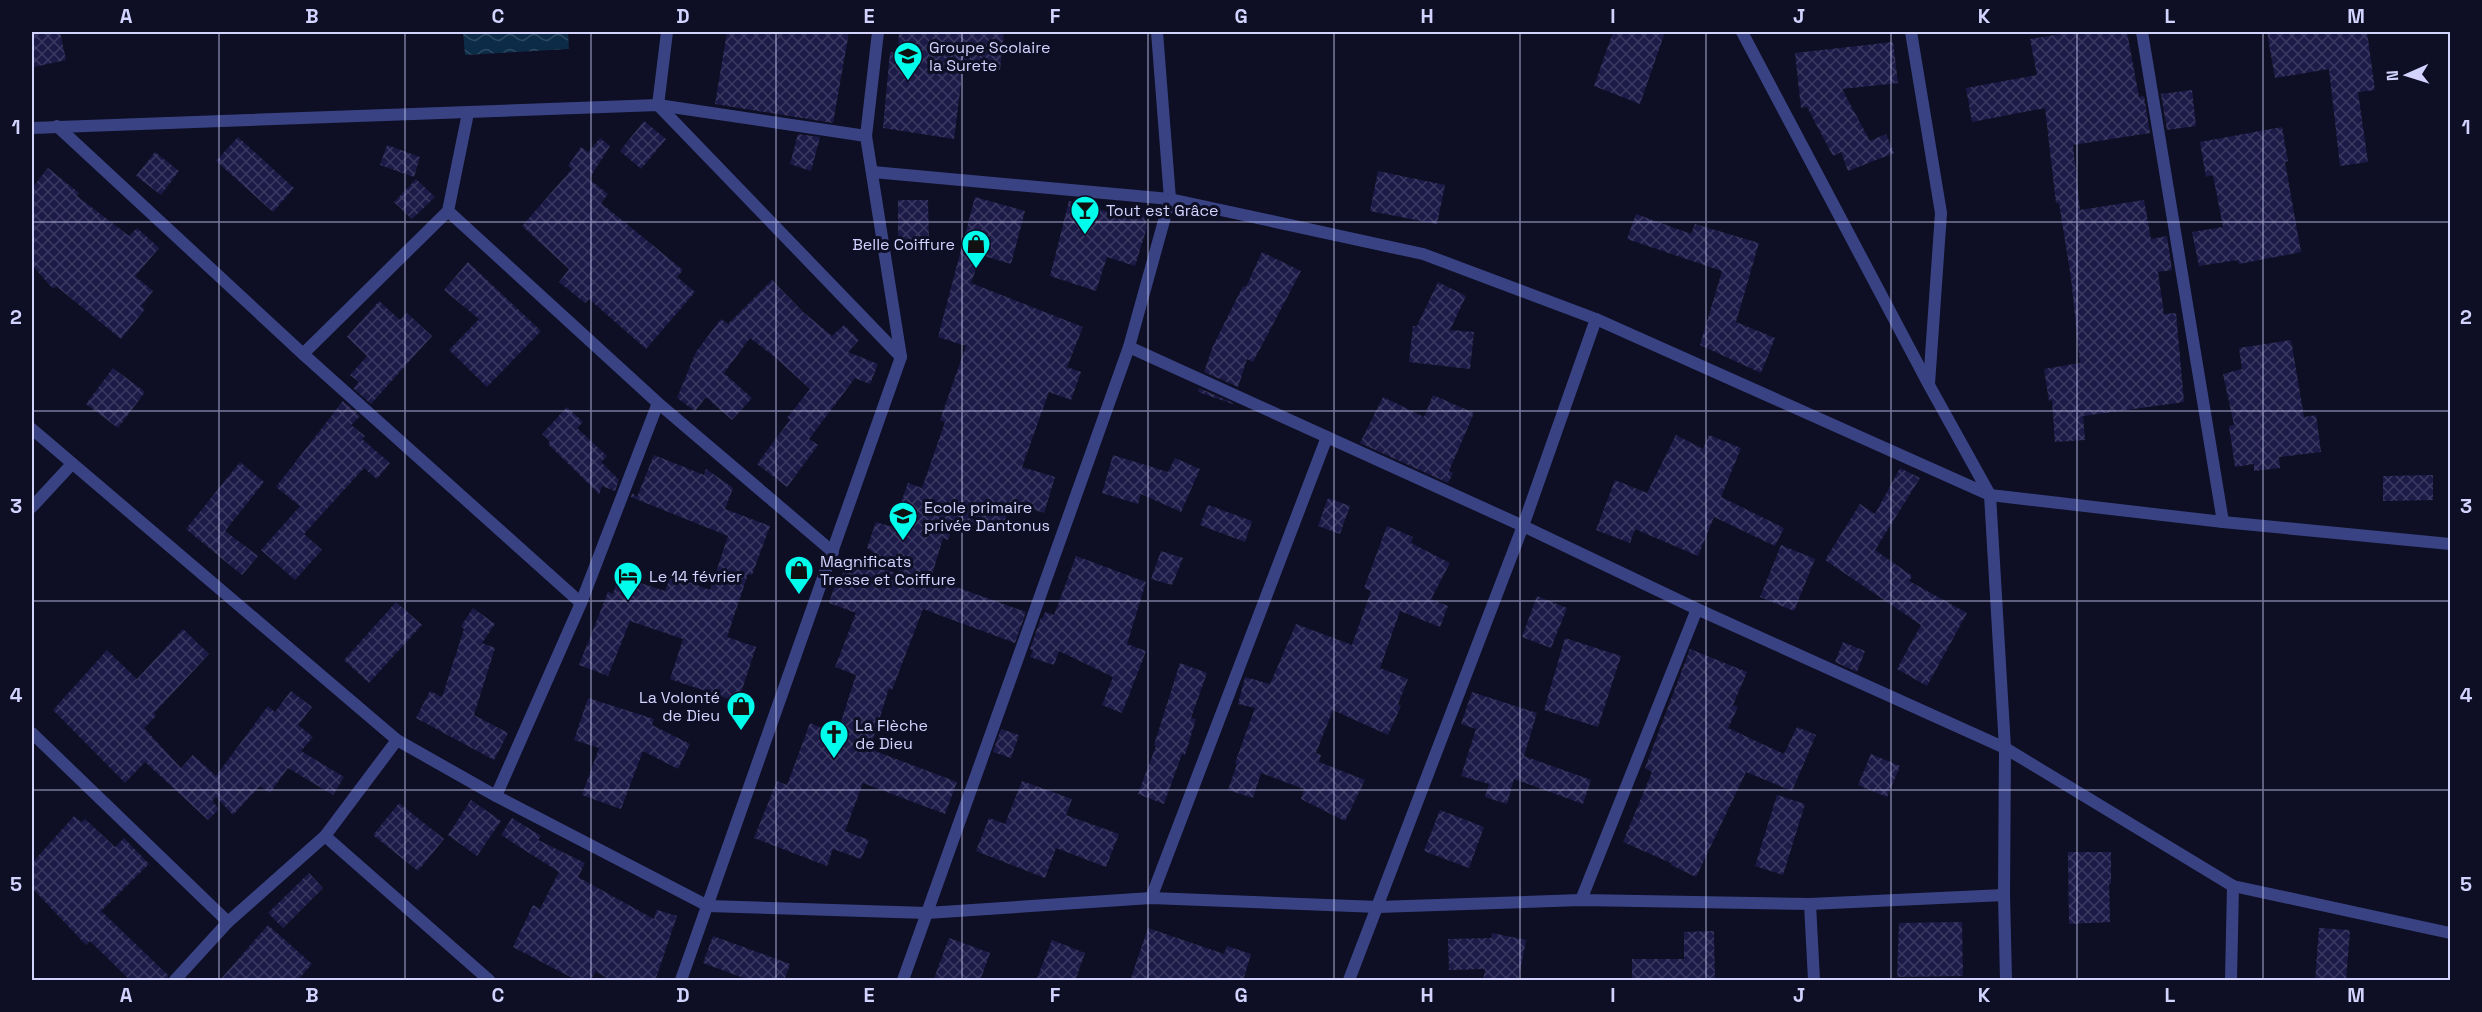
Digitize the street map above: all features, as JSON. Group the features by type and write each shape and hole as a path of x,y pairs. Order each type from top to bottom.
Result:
{"street":[{"path":"658,105 668,32"},
{"path":"681,981 901,357 866,136 878,32"},
{"path":"903,981 1130,347 1170,199 1157,32"},
{"path":"1742,32 1929,386 1990,495 2005,748 2006,981"},
{"path":"1911,32 1941,213 1929,386"},
{"path":"2142,32 2223,522"},
{"path":"658,105 901,357"},
{"path":"32,128 658,105 866,136"},
{"path":"303,354 448,212 468,113"},
{"path":"57,126 303,354 581,603"},
{"path":"873,172 1170,199 1423,254 1596,319 1990,495 2223,522 2451,544"},
{"path":"448,212 657,403 833,552"},
{"path":"1349,981 1523,526 1596,319"},
{"path":"1130,347 1523,526 1697,609 2005,748 2233,886 2451,933"},
{"path":"496,796 581,603 657,403"},
{"path":"32,429 71,465 397,740 496,796 708,906 927,913 1151,898 1378,907 1581,900 1810,904 2004,895"},
{"path":"1151,898 1327,437"},
{"path":"32,507 71,465"},
{"path":"1581,900 1697,609"},
{"path":"32,734 228,922"},
{"path":"175,981 228,922 325,836 397,740"},
{"path":"325,836 489,981"},
{"path":"2232,981 2233,886"},
{"path":"1810,904 1814,981"}],"water":[{"path":"463,32 568,32 569,49 465,55"}],"building":[{"path":"32,32 60,32 66,60 34,67"},
{"path":"727,32 849,32 833,123 715,104"},
{"path":"899,32 1004,32 1000,70 963,67 954,139 883,128 890,52 898,53"},
{"path":"1613,32 1665,32 1640,104 1594,86"},
{"path":"2073,32 2127,32 2139,97 2144,96 2150,133 2073,145 2080,210 2144,200 2151,239 2167,236 2172,270 2158,272 2164,314 2176,313 2184,402 2083,416 2085,440 2055,442 2052,400 2049,401 2044,369 2080,363 2071,278 2059,203 2056,203 2045,108 1972,122 1966,88 2037,75 2030,39"},
{"path":"2267,32 2367,32 2375,90 2358,92 2368,162 2340,166 2329,69 2275,78"},
{"path":"1893,42 1898,83 1842,89 1870,141 1886,134 1894,153 1848,171 1841,152 1833,156 1807,107 1801,108 1795,53"},
{"path":"2192,90 2196,126 2167,130 2161,94"},
{"path":"644,121 666,139 641,169 620,151"},
{"path":"2282,127 2288,161 2285,162 2301,252 2239,264 2238,260 2199,266 2192,232 2223,227 2213,175 2206,177 2200,142"},
{"path":"798,134 820,137 811,171 790,164"},
{"path":"238,137 294,188 273,212 216,161"},
{"path":"600,138 610,146 589,179 608,194 601,203 683,270 677,277 695,292 646,349 589,299 585,303 559,282 569,269 522,226 572,169 568,166 581,147 588,152"},
{"path":"387,145 420,157 414,177 380,165"},
{"path":"155,152 179,171 161,195 136,176"},
{"path":"48,168 79,193 77,196 129,236 137,228 159,248 135,276 153,291 141,306 145,309 121,339 56,286 53,289 32,265 32,188"},
{"path":"1378,171 1445,185 1437,224 1370,211"},
{"path":"416,179 435,197 412,219 394,202"},
{"path":"975,197 1025,211 1011,264 981,255 971,283 1083,327 1067,367 1081,372 1071,400 1049,392 1022,467 1055,477 1044,513 1011,502 1000,534 956,518 948,540 943,538 931,578 1026,612 1015,643 923,609 892,690 889,688 871,746 876,748 875,751 957,782 945,814 863,783 845,831 869,840 861,859 833,849 827,866 754,838 777,781 787,785 810,723 837,734 856,675 835,667 856,613 829,603 838,575 842,576 848,556 907,577 867,548 876,522 892,527 908,483 922,488 945,422 940,420 966,346 938,337"},
{"path":"898,200 928,200 929,242 898,243"},
{"path":"1069,201 1113,213 1114,209 1144,214 1147,227 1135,266 1107,257 1096,291 1050,276"},
{"path":"1636,214 1691,234 1695,224 1759,243 1736,322 1775,338 1761,373 1700,345 1722,271 1627,239"},
{"path":"1262,252 1301,271 1253,362 1247,359 1238,387 1204,372 1213,346 1243,286 1246,287"},
{"path":"468,262 541,331 487,387 449,350 479,319 444,290"},
{"path":"772,280 803,312 832,336 844,325 859,340 848,352 878,364 870,384 855,378 809,439 818,445 787,487 757,464 790,420 787,418 810,389 776,358 750,338 724,373 752,398 732,420 706,397 695,411 677,398 696,352 721,319 728,324"},
{"path":"1438,282 1466,296 1450,330 1474,332 1470,369 1409,362 1413,326 1417,326"},
{"path":"379,301 400,320 407,313 432,336 371,404 353,388 359,382 350,375 367,356 347,337"},
{"path":"2291,340 2304,417 2316,415 2321,452 2279,457 2280,468 2254,471 2254,464 2235,467 2229,426 2234,425 2223,374 2242,369 2239,348"},
{"path":"113,368 145,392 118,428 86,404"},
{"path":"1199,388 1233,403 1233,404 1198,392"},
{"path":"1433,395 1474,413 1449,471 1453,473 1448,483 1360,443 1383,397 1424,417"},
{"path":"343,401 360,416 351,425 365,436 362,439 390,463 377,479 364,468 304,534 322,550 295,580 261,550 300,506 276,487"},
{"path":"567,407 583,422 577,428 607,456 601,462 619,480 615,491 602,486 599,494 548,444 550,441 542,434"},
{"path":"1676,435 1703,449 1709,435 1741,448 1721,497 1784,528 1775,546 1714,517 1698,556 1635,529 1630,543 1596,530 1615,480 1647,493"},
{"path":"654,455 704,475 706,469 733,488 725,509 770,526 752,575 748,574 727,637 756,647 738,702 670,679 683,639 630,621 608,676 579,665 608,592 613,594 619,576 665,591 671,575 710,590 728,536 631,497 632,493 637,497"},
{"path":"1113,455 1168,472 1175,458 1200,469 1181,512 1141,494 1138,504 1102,493"},
{"path":"240,462 264,482 225,531 258,556 242,575 186,529"},
{"path":"1900,468 1920,478 1875,550 1912,576 1909,581 1967,613 1927,686 1897,669 1921,625 1825,560 1860,504 1875,514"},
{"path":"2433,475 2433,500 2383,501 2383,476"},
{"path":"1328,498 1350,506 1340,534 1318,526"},
{"path":"1208,505 1252,521 1245,542 1200,525"},
{"path":"1387,526 1413,537 1411,543 1450,563 1431,599 1448,606 1440,627 1400,611 1380,668 1408,679 1398,704 1401,706 1388,735 1333,710 1316,753 1321,755 1319,762 1365,780 1345,821 1301,799 1304,789 1261,773 1253,798 1228,790 1255,708 1238,704 1245,677 1270,684 1296,624 1352,645 1371,591 1364,588"},
{"path":"1781,545 1815,559 1794,611 1760,597"},
{"path":"1161,551 1183,558 1172,585 1151,579"},
{"path":"1076,556 1146,582 1127,644 1146,651 1122,713 1102,705 1113,677 1059,651 1054,665 1030,657 1033,650 1030,649 1041,618 1045,612 1054,615"},
{"path":"1537,596 1567,608 1551,648 1522,637"},
{"path":"396,602 422,625 369,683 344,660"},
{"path":"473,608 495,624 482,643 495,648 474,715 508,733 494,760 416,718 430,691 442,697 464,629 461,626"},
{"path":"183,629 209,654 154,713 156,716 144,728 181,768 193,755 216,776 268,706 275,712 291,691 312,707 298,725 313,737 301,751 344,777 333,795 288,768 270,793 260,786 233,815 216,797 212,801 219,809 208,820 145,762 125,783 53,710 107,650 137,679"},
{"path":"1565,638 1621,656 1598,727 1544,710"},
{"path":"1843,642 1865,651 1857,672 1835,662"},
{"path":"1690,649 1747,672 1733,705 1738,707 1728,728 1784,754 1797,727 1816,735 1792,791 1746,772 1696,877 1671,863 1623,842 1652,772 1645,768"},
{"path":"1180,663 1207,673 1191,718 1196,719 1185,755 1182,754 1164,804 1138,794 1156,746 1154,745"},
{"path":"1472,692 1537,713 1524,756 1591,780 1583,804 1514,779 1507,804 1485,797 1489,784 1461,776 1476,729 1461,724"},
{"path":"588,698 654,719 652,725 690,744 678,769 643,751 621,809 582,795 599,748 574,740"},
{"path":"1001,729 1019,735 1011,758 993,752"},
{"path":"1871,754 1900,766 1887,797 1858,785"},
{"path":"1022,781 1072,799 1066,815 1119,834 1106,867 1056,848 1045,878 976,851 989,818 1005,824"},
{"path":"1777,795 1805,804 1783,875 1755,866"},
{"path":"471,800 501,821 477,856 448,835"},
{"path":"399,803 444,839 418,871 373,835"},
{"path":"1440,810 1484,827 1469,868 1424,851"},
{"path":"74,816 81,822 85,819 115,847 124,838 149,864 101,911 168,975 167,981 131,981 90,941 86,945 32,888 32,863"},
{"path":"512,818 541,836 538,840 585,863 578,877 654,919 657,910 677,916 655,981 611,981 596,971 590,981 578,981 513,947 533,905 540,909 559,872 501,835"},
{"path":"2068,852 2111,852 2110,922 2069,924"},
{"path":"309,873 323,888 283,928 268,913"},
{"path":"1962,922 1963,976 1897,977 1899,923"},
{"path":"268,925 312,964 297,981 219,981"},
{"path":"1148,928 1224,954 1227,946 1251,954 1243,981 1130,981"},
{"path":"2319,928 2350,930 2346,981 2315,981"},
{"path":"1714,931 1715,981 1632,981 1632,959 1684,959 1684,932"},
{"path":"1492,933 1526,940 1518,981 1483,981 1485,969 1449,970 1448,939 1491,938"},
{"path":"713,936 790,964 784,981 752,981 703,963"},
{"path":"949,938 990,953 980,981 933,981"},
{"path":"1052,940 1085,953 1075,981 1036,981"}],"place":[{"name":"Groupe Scolaire la Surete","path":"908,82"},
{"name":"Tout est Grâce","path":"1085,236"},
{"name":"Belle Coiffure","path":"976,270"},
{"name":"Ecole primaire privée Dantonus","path":"903,542"},
{"name":"Magnificats Tresse et Coiffure","path":"799,596"},
{"name":"Le 14 février","path":"628,602"},
{"name":"La Volonté de Dieu","path":"741,732"},
{"name":"La Flèche de Dieu","path":"834,760"}]}
